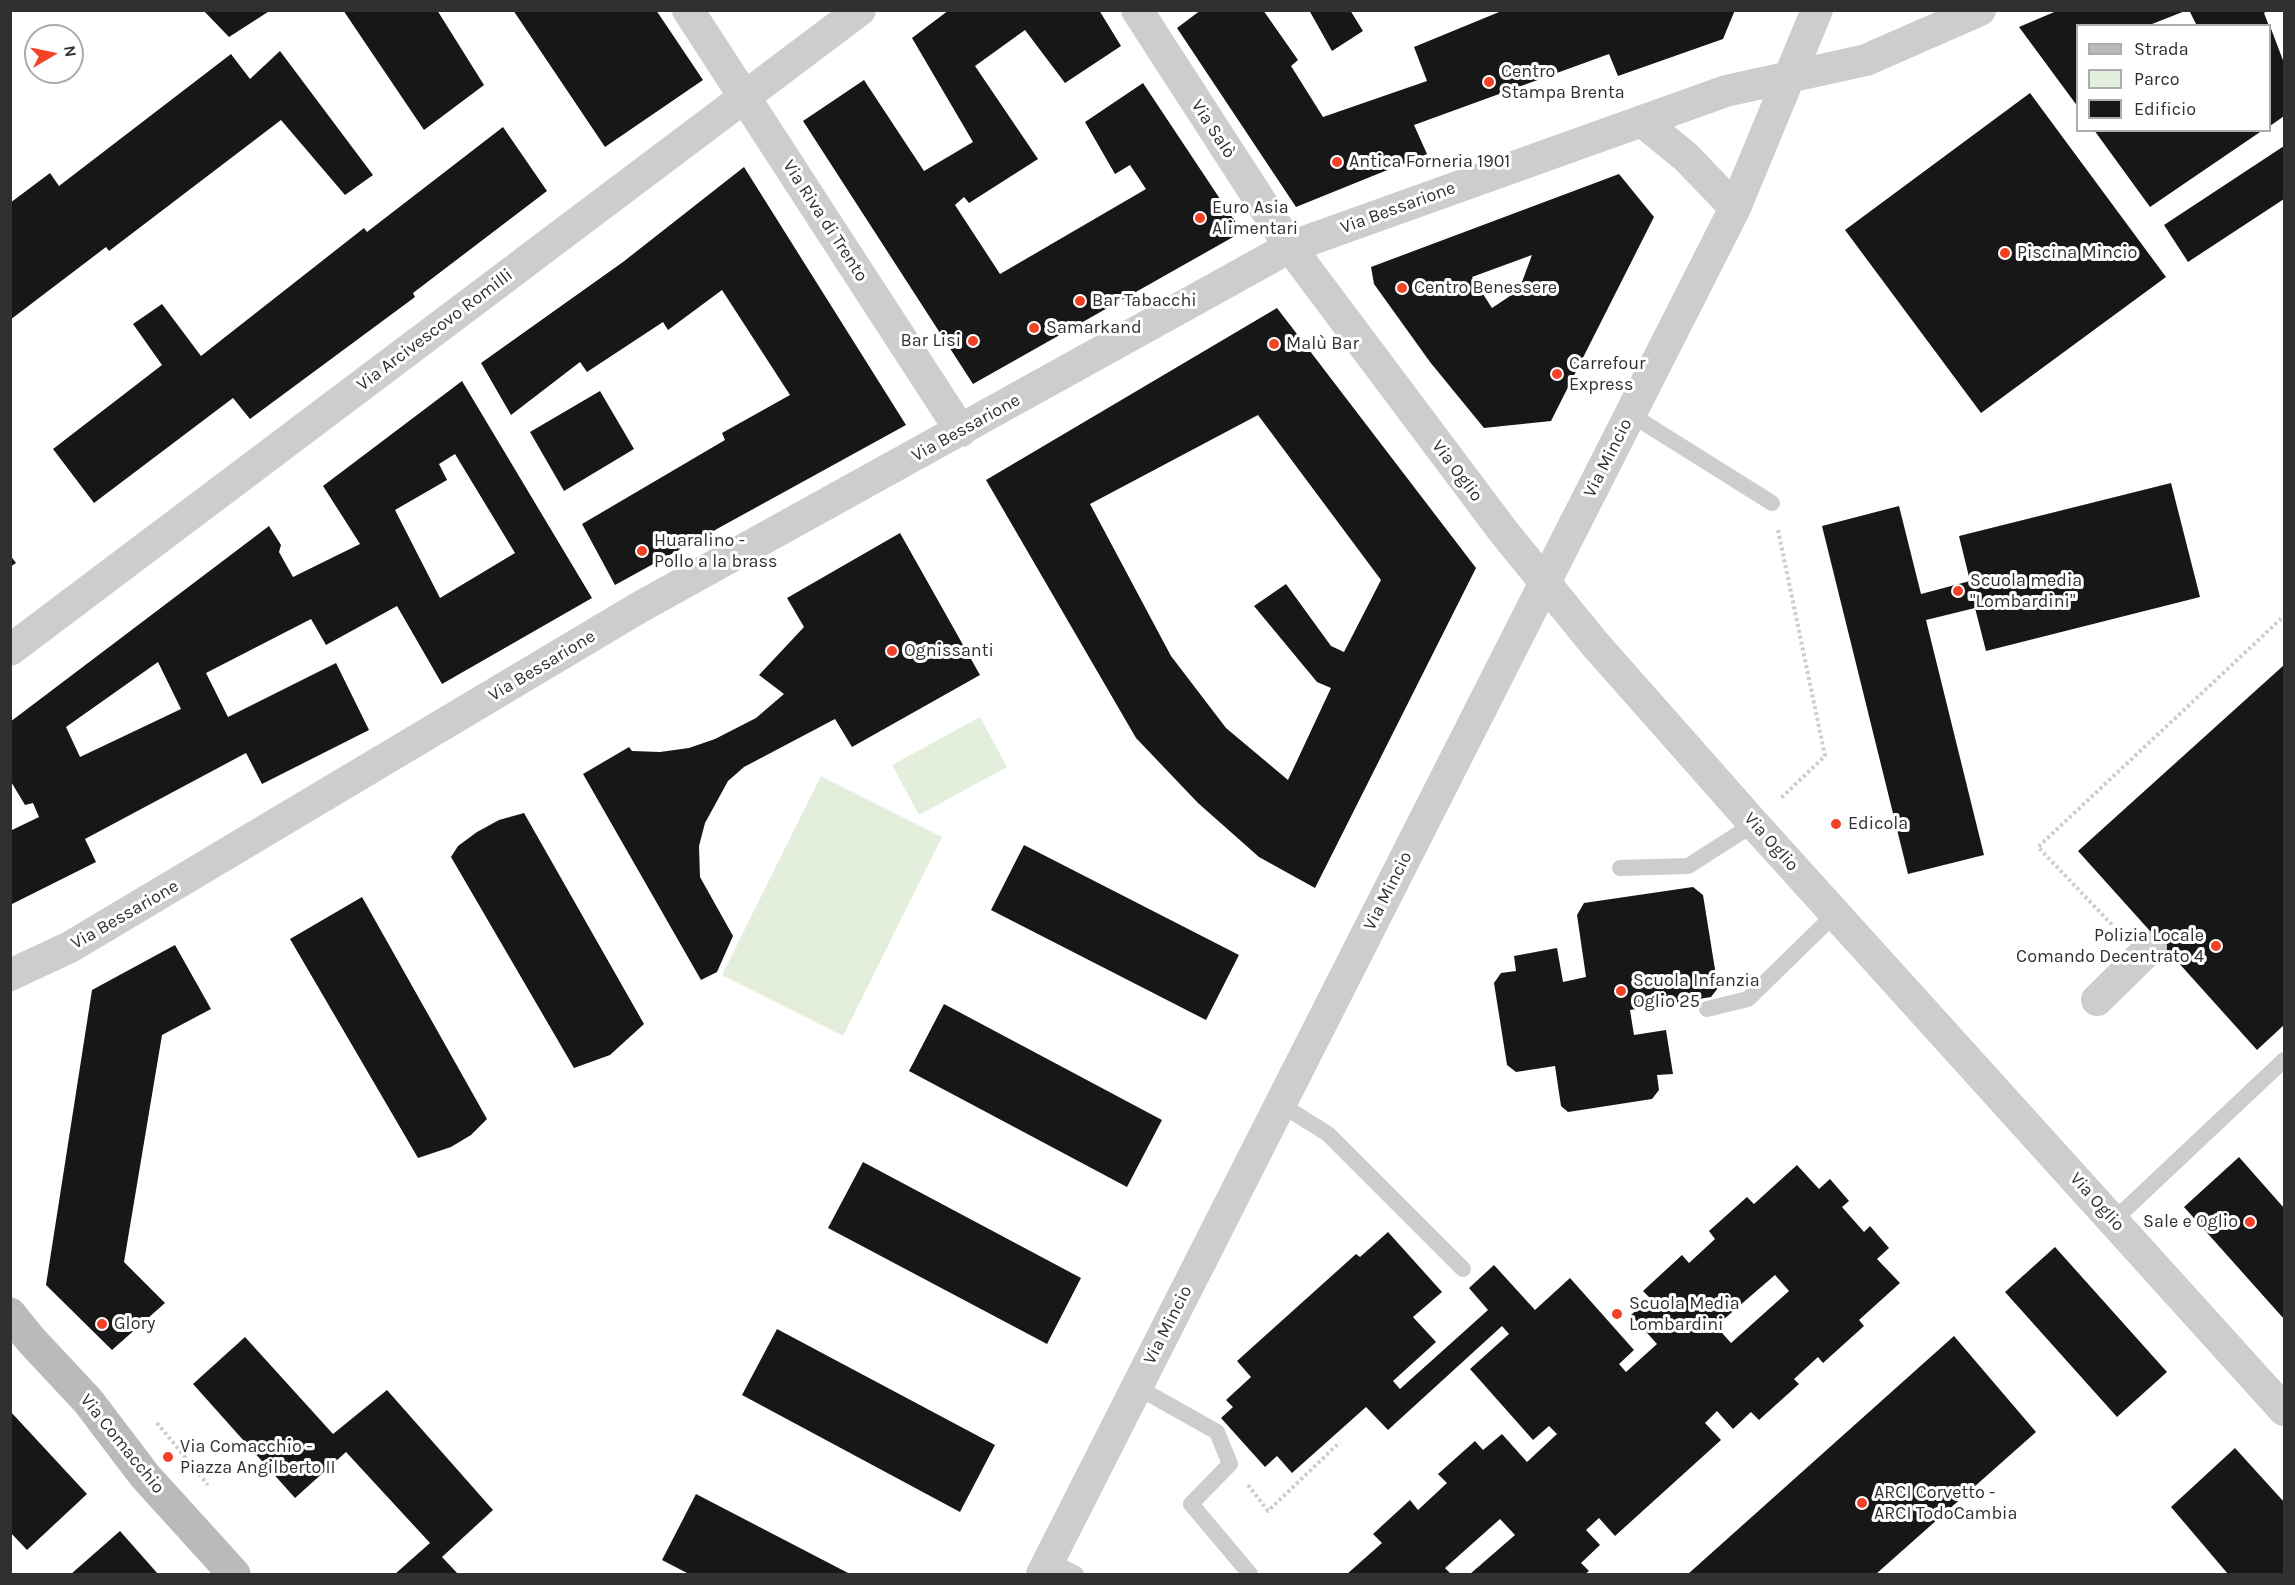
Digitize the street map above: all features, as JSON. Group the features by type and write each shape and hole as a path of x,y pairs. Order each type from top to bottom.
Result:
{"main road":[{"name":"Via Comacchio","path":"10,1314 88,1401 145,1476 234,1575"}],"street":[{"name":"Via Riva di Trento","path":"688,10 961,431"},
{"name":"Via Arcivescovo Romilli","path":"10,650 860,10"},
{"name":"Via Salò","path":"1137,10 1290,247"},
{"name":"Via Mincio","path":"1056,1570 1137,1387 1735,208 1817,10"},
{"name":"Via Bessarione","path":"10,975 70,947 120,918 640,607 1290,247 1726,91 1866,60 1980,10"},
{"path":"1642,121 1686,157 1735,208"},
{"name":"Via Oglio","path":"1290,247 1503,531 1594,643 1754,824 2284,1410"},
{"path":"2097,999 2146,951"}],"lane":[{"path":"1630,414 1772,503"},
{"path":"1620,868 1688,866 1754,824"},
{"path":"1707,1009 1748,999 1835,914"},
{"path":"2113,1221 2284,1060"},
{"path":"1280,1104 1328,1134 1463,1269"},
{"path":"1137,1387 1217,1432 1230,1464 1191,1504 1250,1575"}],"path":[{"path":"1754,824 1825,756 1772,503"},
{"path":"2146,951 2038,847 2284,616"},
{"path":"157,1423 211,1488"},
{"path":"1230,1464 1268,1511 1340,1442"}],"green space":[{"path":"980,717 1007,767 919,815 892,765"},
{"path":"821,776 942,837 843,1036 722,975"}],"building":[{"path":"203,10 271,10 229,37"},
{"path":"343,10 437,10 484,85 424,130"},
{"path":"513,10 656,10 703,80 605,147"},
{"path":"949,10 1099,10 1121,46 1065,83 1025,30 975,66 1038,159 969,203 964,197 955,205 1000,274 1146,189 1130,165 1115,174 1085,122 1143,83 1242,232 973,384 803,121 864,80 924,171 973,142 912,38"},
{"path":"1201,10 1263,10 1298,60 1291,66 1323,117 1427,81 1414,47 1504,10 1735,10 1723,39 1618,76 1609,54 1414,125 1427,154 1296,207 1177,28"},
{"path":"1309,10 1350,10 1363,31 1332,51"},
{"path":"2059,10 2185,10 2152,24 2076,24 2076,104 2019,27"},
{"path":"2189,10 2269,10 2264,13 2268,24 2196,24"},
{"path":"2271,29 2284,63 2284,116 2271,125"},
{"path":"280,51 373,175 345,195 281,120 109,251 106,247 10,320 10,203 50,173 59,186 231,54 250,79"},
{"name":"Piscina Mincio","path":"2030,93 2166,277 1981,413 1845,230"},
{"path":"503,127 547,191 413,293 415,297 250,419 233,398 94,503 53,449 162,365 133,324 162,304 201,356 364,228 367,232"},
{"path":"2095,132 2260,132 2150,207"},
{"path":"2284,146 2284,199 2188,262 2164,225"},
{"path":"744,167 906,425 615,585 582,524 725,440 722,433 790,395 722,290 668,330 663,322 587,372 580,362 511,415 481,363 623,262"},
{"path":"1619,174 1654,217 1551,421 1484,428 1430,362 1374,284 1371,267","holes":["1532,255 1519,290 1492,308 1472,277"]},
{"path":"1277,308 1476,568 1315,888 1259,857 1198,803 1136,738 986,480","holes":["1258,415 1381,580 1344,652 1331,646 1286,584 1254,606 1317,682 1331,688 1288,780 1226,728 1171,656 1090,504"]},
{"path":"462,381 592,598 442,684 397,606 326,645 311,619 206,673 228,717 336,663 369,730 262,784 246,753 85,839 96,862 10,905 10,831 39,817 33,803 25,805 10,780 10,722 269,526 281,545 279,552 293,577 360,544 323,486","holes":["455,454 515,553 440,598 395,510 447,480 439,464","158,662 181,709 80,757 66,727"]},
{"path":"600,391 634,449 564,491 530,432"},
{"path":"2171,483 2200,597 1986,651 1975,608 1926,620 1984,855 1908,874 1822,526 1899,506 1921,594 1970,581 1959,536"},
{"path":"900,533 980,675 852,747 835,719 744,767 728,781 705,823 699,846 700,877 733,936 717,972 701,980 583,774 629,747 632,751 660,752 689,748 715,739 756,718 784,694 759,675 804,627 787,598"},
{"path":"10,555 16,563 10,567"},
{"path":"2284,665 2284,1025 2257,1050 2078,851"},
{"path":"524,813 644,1024 610,1055 574,1068 451,857 458,846 477,832 499,820"},
{"path":"1024,845 1239,955 1206,1020 991,910"},
{"path":"1693,887 1703,895 1718,988 1711,997 1630,1010 1634,1035 1666,1030 1673,1074 1657,1075 1659,1090 1652,1099 1568,1112 1561,1106 1555,1066 1516,1072 1507,1065 1494,983 1501,973 1516,971 1514,956 1557,948 1563,982 1586,977 1577,915 1584,903"},
{"path":"362,897 487,1119 471,1135 451,1147 418,1158 290,939"},
{"path":"175,945 211,1009 162,1035 124,1262 165,1303 112,1350 46,1285 92,990"},
{"path":"944,1004 1162,1120 1127,1187 909,1071"},
{"path":"2239,1157 2284,1208 2284,1319 2184,1207"},
{"path":"863,1162 1081,1278 1047,1344 828,1228"},
{"path":"1797,1165 1819,1189 1830,1179 1849,1201 1842,1207 1864,1232 1870,1226 1889,1248 1877,1259 1900,1283 1859,1320 1864,1326 1823,1363 1818,1357 1794,1379 1799,1384 1759,1420 1751,1412 1733,1429 1717,1411 1705,1423 1721,1440 1615,1536 1599,1518 1586,1530 1600,1545 1581,1563 1589,1571 1585,1574 1470,1574 1515,1535 1500,1519 1445,1568 1451,1574 1347,1574 1382,1543 1373,1534 1410,1500 1418,1510 1447,1483 1438,1474 1475,1441 1483,1450 1502,1434 1527,1462 1557,1434 1549,1426 1533,1440 1470,1369 1509,1334 1502,1326 1388,1430 1366,1407 1292,1473 1277,1456 1265,1467 1221,1418 1233,1407 1226,1400 1251,1377 1237,1361 1356,1254 1360,1257 1388,1232 1442,1292 1413,1317 1436,1342 1393,1381 1400,1389 1488,1310 1469,1288 1494,1265 1535,1310 1570,1278 1634,1350 1619,1364 1626,1372 1657,1344 1631,1315 1650,1298 1643,1291 1682,1255 1689,1263 1715,1239 1709,1231 1747,1197 1754,1204","holes":["1775,1275 1789,1291 1731,1343 1716,1326"]},
{"path":"2055,1247 2167,1372 2117,1417 2005,1292"},
{"path":"777,1329 995,1445 960,1512 742,1395"},
{"name":"ARCI Corvetto - ARCI TodoCambia","path":"1954,1336 2036,1432 1876,1574 1688,1574"},
{"path":"245,1337 333,1434 387,1390 493,1510 442,1557 458,1574 395,1574 430,1543 346,1452 295,1498 193,1384"},
{"path":"10,1411 87,1494 27,1550 10,1532"},
{"path":"2235,1448 2284,1502 2284,1574 2228,1574 2171,1507"},
{"path":"696,1494 850,1574 689,1574 662,1560"},
{"path":"120,1531 158,1574 71,1574"}],"place":[{"name":"Centro Stampa Brenta","path":"1489,82"},
{"name":"Antica Forneria 1901","path":"1337,162"},
{"name":"Euro Asia Alimentari","path":"1200,218"},
{"name":"Piscina Mincio","path":"2005,253"},
{"name":"Centro Benessere","path":"1402,288"},
{"name":"Bar Tabacchi","path":"1080,301"},
{"name":"Samarkand","path":"1034,328"},
{"name":"Bar Lisi","path":"973,341"},
{"name":"Malù Bar","path":"1274,344"},
{"name":"Carrefour Express","path":"1557,374"},
{"name":"Huaralino - Pollo a la brass","path":"642,551"},
{"name":"Scuola media \"Lombardini\"","path":"1958,591"},
{"name":"Ognissanti","path":"892,651"},
{"name":"Edicola","path":"1836,824"},
{"name":"Polizia Locale Comando Decentrato 4","path":"2216,946"},
{"name":"Scuola Infanzia Oglio 25","path":"1621,991"},
{"name":"Sale e Oglio","path":"2250,1222"},
{"name":"Scuola Media Lombardini","path":"1617,1314"},
{"name":"Glory","path":"102,1324"},
{"name":"Via Comacchio - Piazza Angilberto II","path":"168,1457"},
{"name":"ARCI Corvetto - ARCI TodoCambia","path":"1862,1503"}]}
